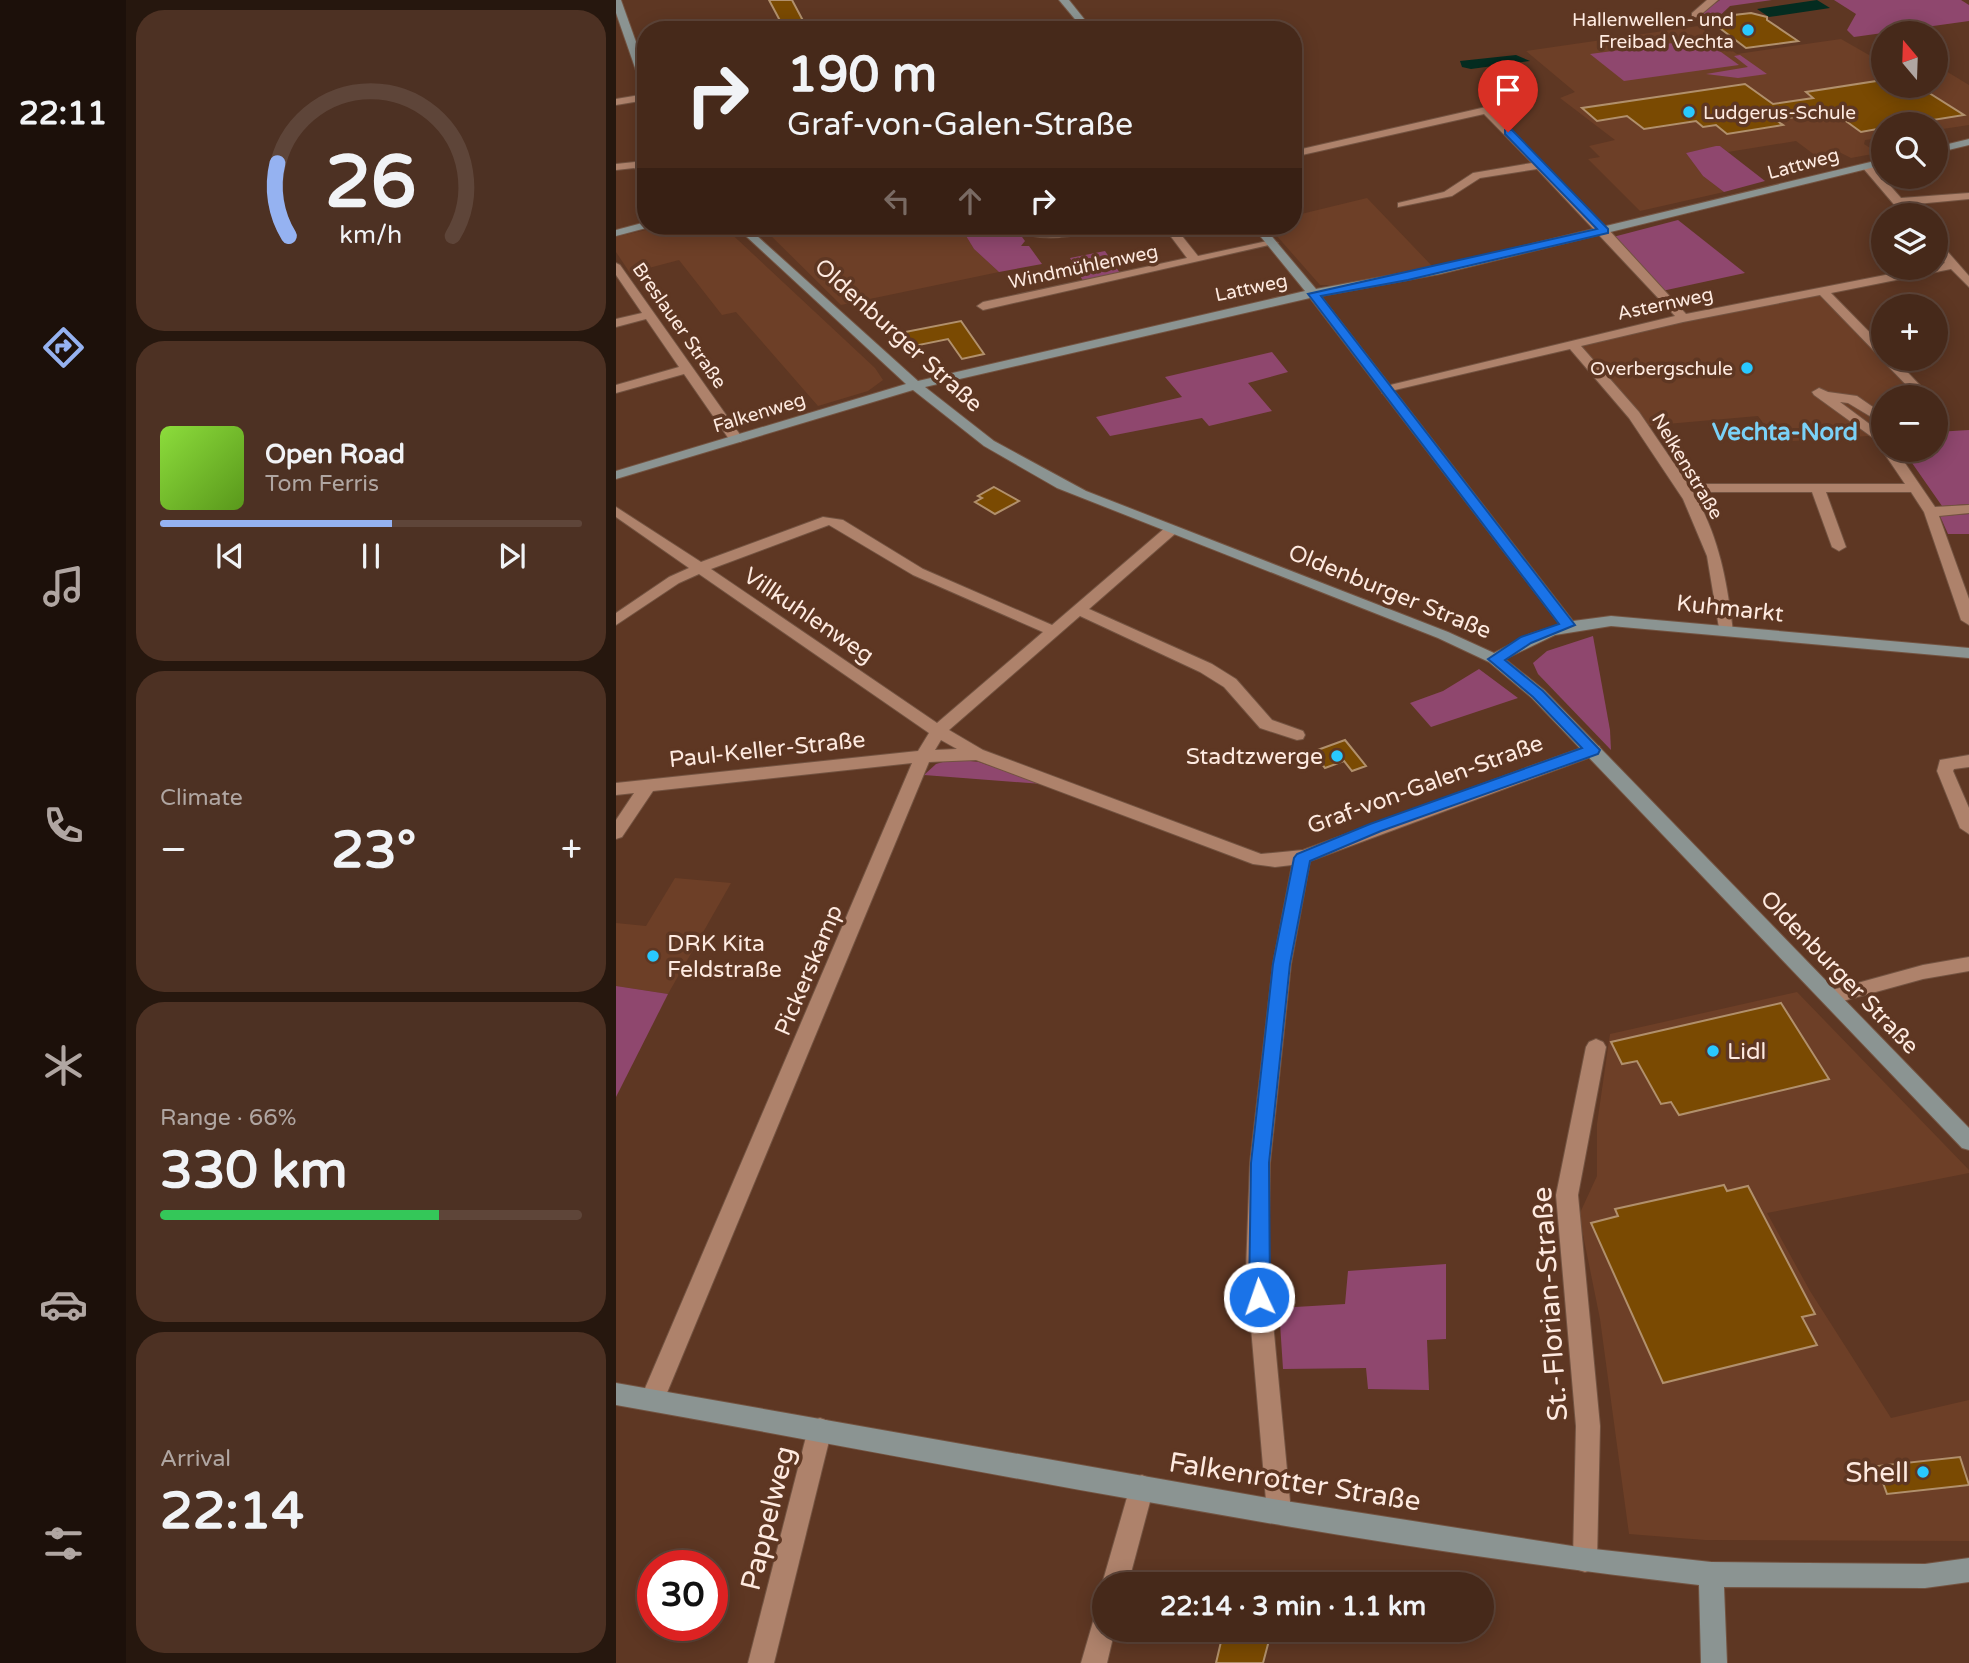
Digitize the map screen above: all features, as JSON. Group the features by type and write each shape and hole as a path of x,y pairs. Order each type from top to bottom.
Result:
{"street":[{"path":"616,0 637,60"},
{"path":"1063,0 1081,21"},
{"path":"1695,15 1713,0"},
{"path":"616,102 637,98"},
{"path":"1302,152 1486,110 1604,231 1683,318"},
{"path":"1948,147 1969,142"},
{"path":"1402,205 1448,194 1477,174 1540,165"},
{"name":"Lattweg","path":"913,385 1313,294 1408,277 1871,165"},
{"path":"616,167 637,166"},
{"path":"1867,166 1898,202 1969,196"},
{"path":"616,233 637,227"},
{"name":"Oldenburger Straße","path":"750,235 913,385 965,428 1026,467 1081,494 1443,635 1495,659 1538,694 1969,1142"},
{"path":"1175,235 1195,260"},
{"path":"1265,235 1568,625"},
{"name":"Windmühlenweg","path":"983,306 1272,243"},
{"path":"1948,259 1969,282"},
{"name":"Asternweg","path":"1387,390 1571,343 1683,318 1953,265"},
{"name":"Breslauer Straße","path":"616,267 736,439"},
{"path":"1821,289 1871,341"},
{"path":"616,323 648,315"},
{"name":"Nelkenstraße","path":"1571,343 1626,401 1706,532 1714,556 1725,631"},
{"path":"616,389 687,369"},
{"path":"1900,371 1913,385"},
{"name":"Falkenweg","path":"616,475 913,385"},
{"path":"1823,394 1871,423"},
{"path":"1897,462 1931,512 1969,620"},
{"path":"1681,488 1915,488"},
{"path":"1818,489 1839,547"},
{"path":"1931,512 1969,509"},
{"name":"Villkuhlenweg","path":"616,511 938,731 977,754 1259,860 1279,863 1302,858"},
{"path":"616,620 651,594 699,568 828,520 838,523 919,572 1053,631"},
{"name":"Pickerskamp","path":"652,1400 923,757 938,731 1171,530"},
{"path":"1079,610 1206,668 1230,683 1266,724 1297,735"},
{"name":"Kuhmarkt","path":"1495,659 1526,640 1568,625 1633,621 1969,653"},
{"name":"Graf-von-Galen-Straße","path":"1279,1512 1257,1270 1260,1163 1282,964 1302,858 1375,827 1592,750"},
{"name":"Villkuhlenweg","path":"923,757 977,754"},
{"name":"Paul-Keller-Straße","path":"616,789 923,757"},
{"path":"1969,761 1946,764 1945,771 1969,828"},
{"path":"616,833 648,785"},
{"path":"1832,997 1923,972 1969,964"},
{"name":"St.-Florian-Straße","path":"1586,1560 1588,1426 1567,1195 1596,1047"},
{"name":"Falkenrotter Straße","path":"616,1394 1279,1512 1586,1560 1711,1574 1925,1576 1969,1570"},
{"name":"Pappelweg","path":"761,1663 820,1429"},
{"path":"1118,1572 1142,1487"},
{"path":"1711,1574 1714,1663"},
{"path":"1094,1663 1099,1642"}],"shaded area":[{"path":"1720,0 1772,0 1730,6 1710,25 1697,16"},
{"path":"1817,0 1830,8 1769,17 1757,9"},
{"path":"1834,0 1961,0 1969,5 1969,21 1948,24 1948,21 1871,21 1871,35 1854,37 1847,30 1856,14"},
{"path":"1698,26 1737,54 1841,39 1871,56 1871,98 1948,98 1948,72 1969,85 1969,125 1948,128 1948,112 1871,112 1871,139 1865,140 1864,144 1871,148 1871,154 1851,158 1839,152 1816,156 1796,141 1728,152 1720,146 1686,153 1703,176 1724,192 1640,211 1588,159 1600,157 1589,146 1615,140 1560,98 1575,92 1526,51"},
{"path":"1703,39 1739,65 1624,81 1590,54"},
{"path":"1516,55 1530,61 1471,69 1462,67 1460,61"},
{"path":"1740,55 1767,74 1738,78 1706,74 1748,67 1734,56"},
{"path":"1720,146 1765,181 1724,192 1703,176 1686,153"},
{"path":"1367,198 1432,266 1337,285 1320,285 1276,235 1302,235 1302,214"},
{"path":"1678,220 1745,273 1662,291 1613,237"},
{"path":"637,232 637,235 733,235 875,368 883,380 868,391 818,406 736,312 722,315 679,260 630,273 616,252 616,237"},
{"path":"770,235 965,235 974,249 999,272 841,305"},
{"path":"965,235 1021,235 1025,241 1021,246 1029,246 1042,264 999,272 974,249"},
{"path":"1105,251 1120,273 1083,281 1070,258"},
{"name":"Overbergschule","path":"1821,289 1871,341 1871,371 1900,371 1913,385 1871,385 1871,436 1777,442 1758,416 1644,426 1571,343"},
{"path":"1272,352 1288,372 1248,383 1272,411 1209,426 1202,418 1110,436 1096,417 1182,397 1165,377"},
{"path":"1969,430 1969,504 1942,506 1911,462 1948,462 1948,431"},
{"path":"1969,514 1969,534 1948,534 1940,516"},
{"path":"1593,636 1610,730 1611,750 1538,674 1533,663 1547,651"},
{"path":"1479,669 1518,698 1431,727 1410,703 1443,691"},
{"path":"953,759 979,762 1042,784 924,775 936,764"},
{"name":"DRK Kita Feldstraße","path":"675,878 731,883 668,994 616,986 616,923 646,926"},
{"path":"616,986 668,994 616,1097"},
{"path":"1797,992 1969,1170 1969,1173 1767,1213 1810,1291 1891,1418 1969,1400 1969,1541 1705,1540 1629,1534 1600,1319 1579,1215 1597,1176 1597,1124 1610,1034"},
{"path":"1446,1264 1446,1339 1427,1340 1429,1390 1368,1389 1366,1368 1283,1369 1279,1308 1345,1304 1348,1271"}],"building":[{"path":"769,0 792,0 803,21 780,21"},
{"name":"Hallenwellen- und Freibad Vechta","path":"1751,13 1767,17 1767,20 1798,41 1746,48 1717,26 1730,23 1728,22 1734,15"},
{"name":"Ludgerus-Schule","path":"1871,82 1871,98 1937,98 1964,115 1948,118 1948,112 1871,112 1871,130 1861,132 1832,111 1776,120 1783,125 1727,134 1716,125 1703,127 1696,121 1644,129 1627,116 1597,121 1582,108 1745,84 1773,104 1813,98 1806,92"},
{"path":"961,321 984,354 962,359 948,339 909,347 890,335"},
{"path":"994,487 1019,501 995,514 975,502 982,498 978,496"},
{"name":"Stadtzwerge","path":"1345,740 1366,766 1352,771 1344,761 1325,768 1312,752"},
{"name":"Lidl","path":"1781,1003 1829,1079 1679,1115 1671,1102 1661,1104 1637,1061 1622,1064 1611,1042"},
{"path":"1724,1185 1727,1191 1748,1186 1815,1314 1802,1317 1817,1345 1663,1383 1591,1223 1618,1216 1615,1209"},
{"name":"Shell","path":"1960,1457 1969,1485 1887,1494 1877,1466"},
{"path":"1221,1642 1269,1642 1263,1663 1216,1663"}],"place":[{"name":"Hallenwellen- und Freibad Vechta","path":"1748,30"},
{"name":"Ludgerus-Schule","path":"1689,112"},
{"name":"Overbergschule","path":"1747,368"},
{"name":"Stadtzwerge","path":"1337,756"},
{"name":"DRK Kita Feldstraße","path":"653,956"},
{"name":"Lidl","path":"1713,1051"},
{"name":"Shell","path":"1923,1472"}],"district":[{"name":"Vechta-Nord","path":"1785,432"}],"route":[{"path":"1259,1297 1257,1270 1260,1163 1282,964 1302,858 1375,827 1592,750 1538,694 1495,659 1526,640 1568,625 1313,294 1408,277 1604,231 1508,132"}]}
